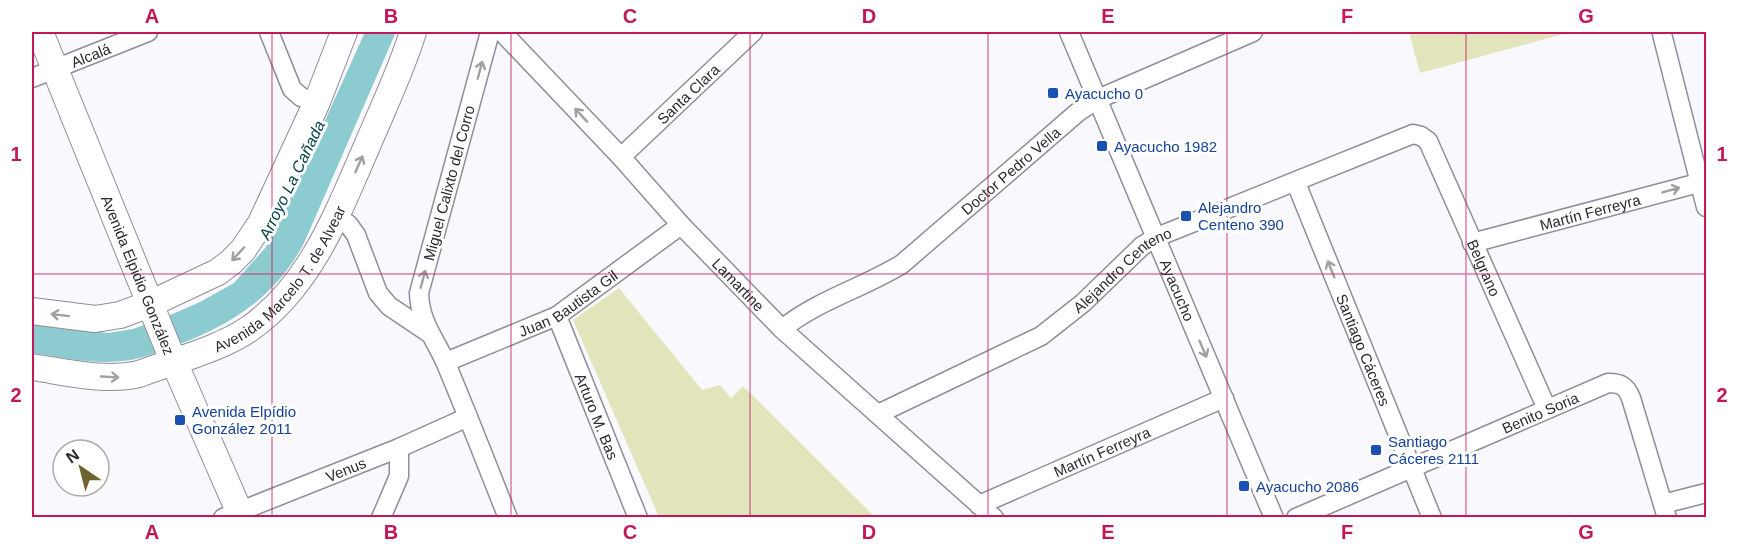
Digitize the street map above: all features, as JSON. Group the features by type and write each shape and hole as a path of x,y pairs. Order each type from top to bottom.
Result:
{"main road":[{"name":"Avenida Elpidio González","path":"40,32 235,515"},
{"path":"32,311 95,319 152,309 218,272 243,250 261,223 317,102 344,32"},
{"name":"Avenida Marcelo T. de Alvear","path":"32,367 124,378 172,357 229,340 264,317 300,279 335,218 400,70 413,32"}],"street":[{"name":"Alcalá","path":"32,78 148,32"},
{"path":"269,32 292,89 301,97 317,102"},
{"name":"Miguel Calixto del Corro","path":"490,32 419,293 422,317 446,362 508,518"},
{"name":"Lamartine","path":"502,32 621,157 681,225 782,329 994,518"},
{"name":"Santa Clara","path":"621,157 753,32"},
{"name":"Ayacucho","path":"1069,32 1274,518"},
{"name":"Doctor Pedro Vella","path":"782,329 799,315 886,274 902,264 1078,112 1098,99 1253,32"},
{"path":"1662,34 1703,181 1707,207"},
{"name":"Alejandro Centeno","path":"878,414 1041,336 1083,303 1142,246 1156,237 1296,183 1413,134"},
{"name":"Belgrano","path":"1413,134 1428,141 1547,409"},
{"name":"Martín Ferreyra","path":"1472,243 1703,181"},
{"name":"Santiago Cáceres","path":"1296,183 1432,518"},
{"name":"Miguel Calixto del Corro","path":"335,218 348,224 356,235 378,293 389,306 430,334"},
{"name":"Juan Bautista Gil","path":"446,362 558,316 681,225"},
{"name":"Arturo M. Bas","path":"558,316 638,518"},
{"name":"Benito Soria","path":"1296,518 1608,383 1618,383 1626,388 1631,398 1665,511"},
{"name":"Martín Ferreyra","path":"979,505 1224,398"},
{"name":"Venus","path":"235,515 399,448 468,417"},
{"path":"381,518 399,476 399,448"},
{"path":"1665,511 1707,493"}],"green space":[{"path":"1409,32 1571,32 1420,73"},
{"path":"619,288 702,390 720,385 731,398 743,386 875,517 659,517 573,320"}],"water":[{"path":"365,32 396,32 304,243 292,263 263,296 228,322 208,332 139,358 100,362 32,353 32,324 108,333 133,329 200,302 234,283 266,247 277,227"}],"place":[{"name":"Ayacucho 0","path":"1053,93"},
{"name":"Ayacucho 1982","path":"1102,146"},
{"name":"Alejandro Centeno 390","path":"1186,216"},
{"name":"Avenida Elpídio González 2011","path":"180,420"},
{"name":"Santiago Cáceres 2111","path":"1376,450"},
{"name":"Ayacucho 2086","path":"1244,486"}],"water label":[{"name":"Arroyo La Cañada","path":"292,180"}]}
